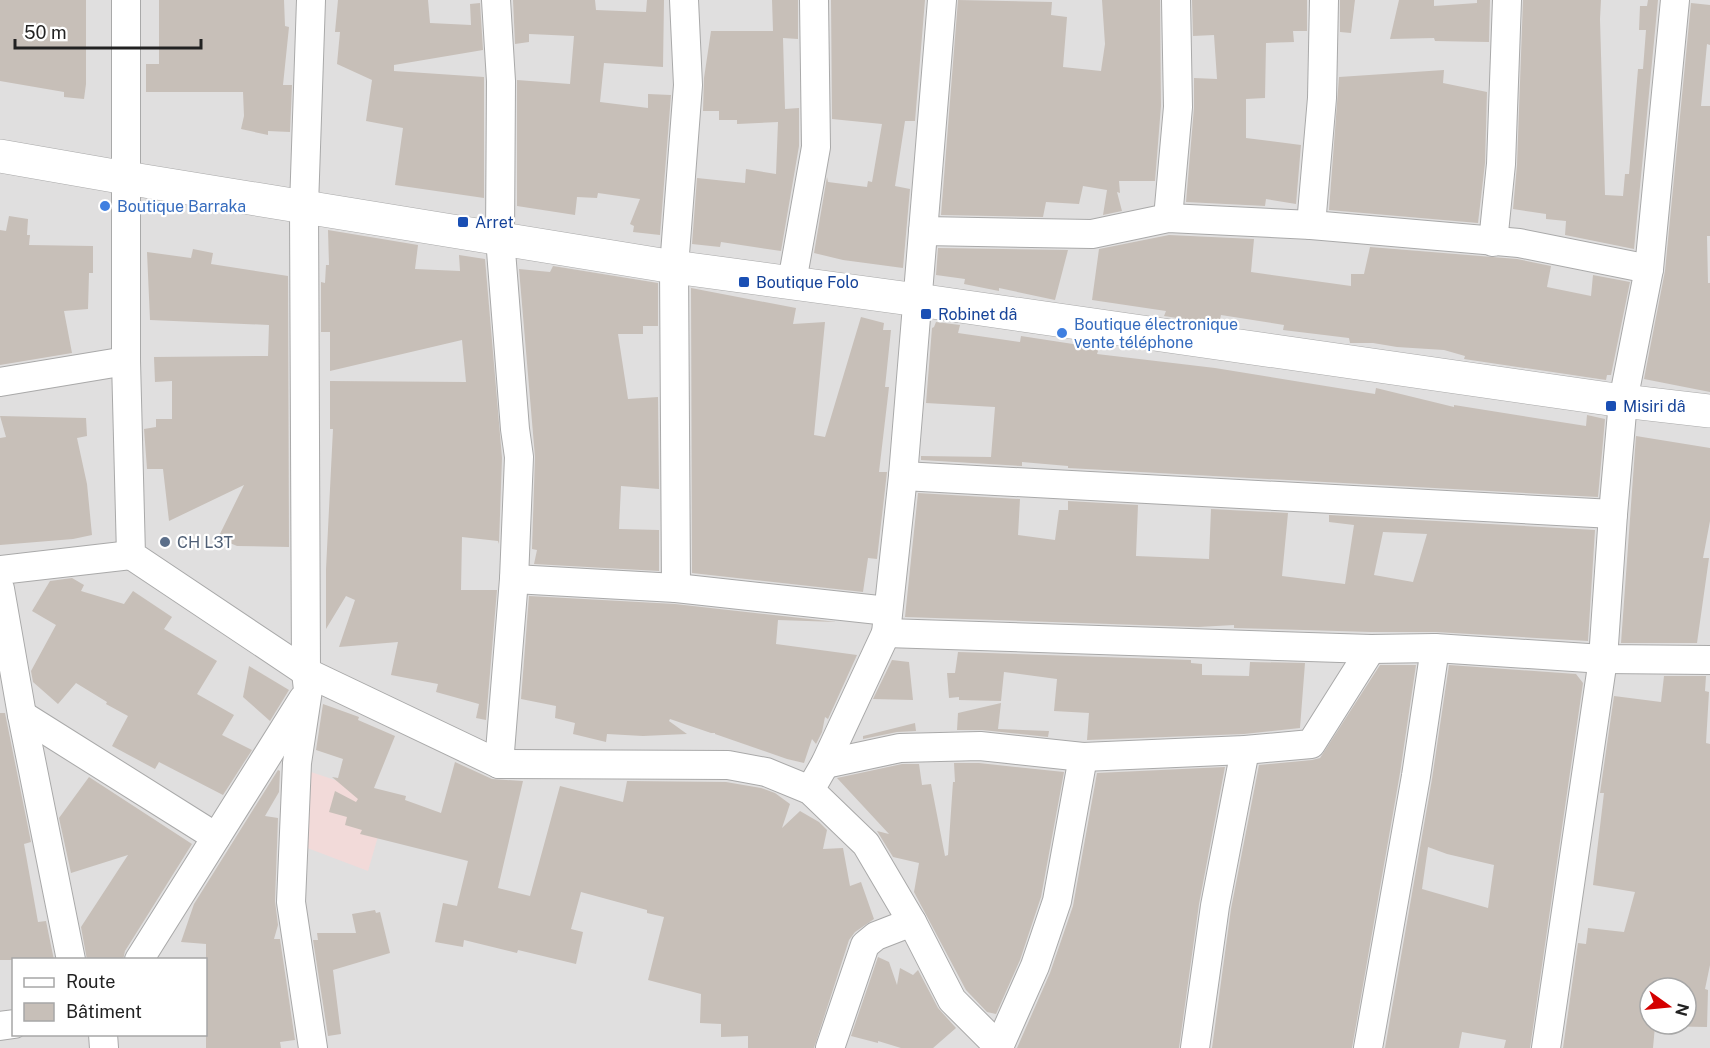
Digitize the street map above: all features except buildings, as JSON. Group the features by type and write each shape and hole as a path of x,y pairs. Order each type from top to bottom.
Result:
{"street":[{"path":"126,0 126,361 131,555"},
{"path":"311,0 304,206 307,681 297,763 291,902 314,1048"},
{"path":"496,0 501,81 500,238 519,457 514,579 499,764"},
{"path":"676,588 674,267 688,85 684,0"},
{"path":"792,282 816,147 814,0"},
{"path":"810,790 825,764 887,622 903,476 942,0"},
{"path":"1168,218 1178,107 1176,0"},
{"path":"1311,225 1322,98 1324,0"},
{"path":"1493,242 1502,164 1508,0"},
{"path":"1546,1048 1603,659 1623,401 1649,269 1675,0"},
{"path":"0,156 674,267 1623,401 1710,411"},
{"path":"923,231 1092,234 1168,218 1311,225 1519,243 1649,269"},
{"path":"0,382 126,361"},
{"path":"903,476 1613,514"},
{"path":"0,570 131,555 307,681 499,764 728,765 766,772 810,790 866,844 912,922 952,1000 999,1047 1035,966 1057,901 1083,757"},
{"path":"514,579 676,588 887,622 1371,649 1436,648 1603,659 1710,660"},
{"path":"0,589 22,715 71,958"},
{"path":"1368,1048 1436,648"},
{"path":"825,764 900,748 980,746 1083,757 1245,750 1311,744 1371,649"},
{"path":"140,958 216,837 307,681"},
{"path":"22,715 216,837"},
{"path":"1195,1048 1215,906 1245,750"},
{"path":"830,1048 866,945 876,936 912,922"}],"shaded area":[{"path":"0,0 1710,0 1710,1048 0,1048"},
{"path":"308,771 389,798 368,871 302,846"}],"place":[{"name":"Boutique Barraka","path":"105,206"},
{"name":"Arret","path":"463,222"},
{"name":"Boutique Folo","path":"744,282"},
{"name":"Robinet dâ","path":"926,314"},
{"name":"Boutique électronique vente téléphone","path":"1062,333"},
{"name":"Misiri dâ","path":"1611,406"},
{"name":"CH L3T","path":"165,542"}]}
